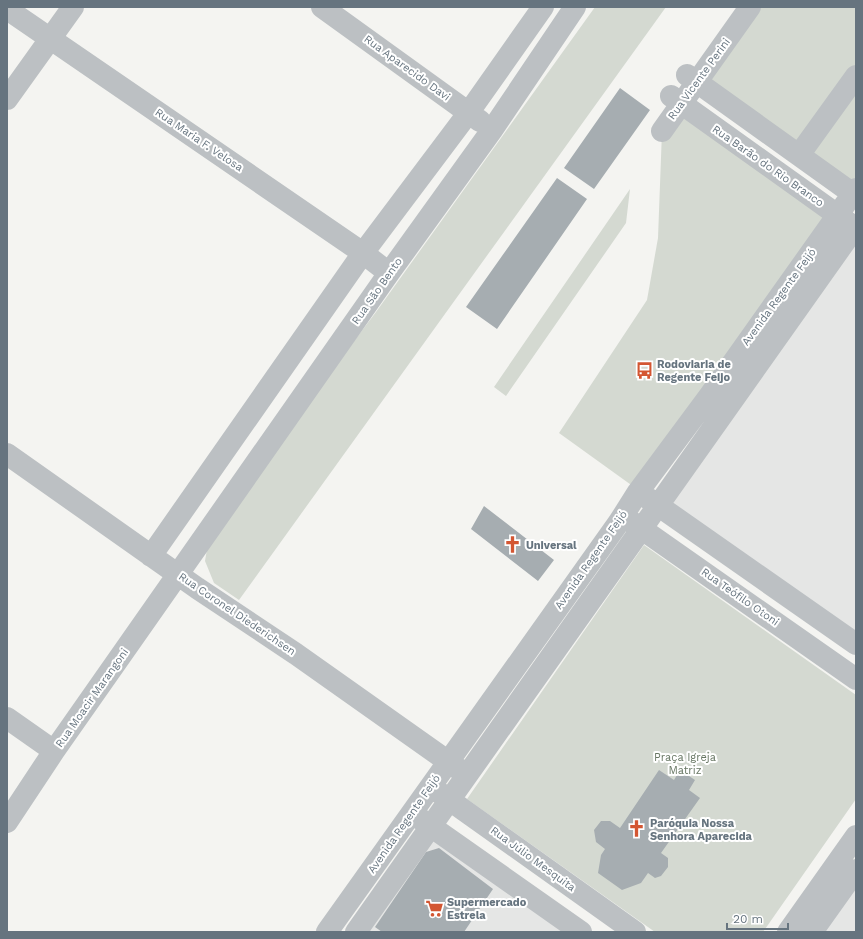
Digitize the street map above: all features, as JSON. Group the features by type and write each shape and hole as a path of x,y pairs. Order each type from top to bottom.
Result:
{"street":[{"path":"7,99 72,7"},
{"name":"Rua Aparecido Davi","path":"322,7 492,130"},
{"path":"151,556 363,253 469,112 543,7"},
{"name":"Rua São Bento","path":"178,575 389,273 492,130 576,7"},
{"name":"Rua Vicente Perini","path":"692,78 735,7"},
{"name":"Rua Vicente Perini","path":"676,100 750,7"},
{"name":"Rua Maria F. Velosa","path":"7,9 363,253 389,273"},
{"path":"799,155 856,76"},
{"path":"692,78 799,155 855,193"},
{"name":"Rua Barão do Rio Branco","path":"676,100 851,224"},
{"name":"Avenida Regente Feijó","path":"356,932 659,505 851,224 855,193"},
{"name":"Avenida Regente Feijó","path":"327,932 561,604 623,516 638,492 710,395 851,224"},
{"path":"297,348 323,367"},
{"path":"710,395 726,409"},
{"name":"Rua Coronel Diederichsen","path":"7,454 178,575 296,654 467,775"},
{"path":"638,492 659,505 856,644"},
{"name":"Rua Teófilo Otoni","path":"623,516 856,679"},
{"name":"Rua Moacir Marangoni","path":"7,822 54,751 178,575"},
{"path":"561,604 579,617"},
{"path":"516,667 535,680"},
{"path":"7,718 54,751"},
{"name":"Rua Júlio Mesquita","path":"431,786 635,932"},
{"path":"412,813 576,929 589,900"},
{"path":"788,932 856,836"},
{"path":"812,932 856,870"}],"shaded area":[{"path":"856,228 856,644 659,505"},
{"path":"431,826 581,932 356,932"},
{"path":"856,870 856,932 812,932"}],"green space":[{"path":"595,7 666,7 239,600 214,583 205,561 210,532 376,312"},
{"path":"750,7 856,7 856,189 696,82"},
{"path":"681,104 838,215 634,487 559,433 647,300 658,238 662,131"},
{"path":"630,189 626,223 506,396 494,387"},
{"name":"Praça Igreja Matriz","path":"644,545 856,695 856,799 763,932 655,932 467,799"}],"building":[{"path":"620,88 650,110 594,189 564,168"},
{"path":"557,178 587,199 497,329 466,307"},
{"name":"Universal","path":"484,506 554,560 538,581 471,529"},
{"name":"Paróquia Nossa Senhora Aparecida","path":"659,770 674,780 680,770 695,780 689,790 700,798 661,853 668,858 668,867 661,876 655,878 648,873 641,883 622,890 598,873 601,855 605,849 596,842 594,830 601,821 610,821 620,828"},
{"name":"Supermercado Estrela","path":"439,848 493,889 464,932 382,932 375,927 426,852"}],"place":[{"name":"Rodoviaria de Regente Feijo","path":"644,370"},
{"name":"Universal","path":"513,545"},
{"name":"Paróquia Nossa Senhora Aparecida","path":"637,829"},
{"name":"Supermercado Estrela","path":"434,908"}]}
